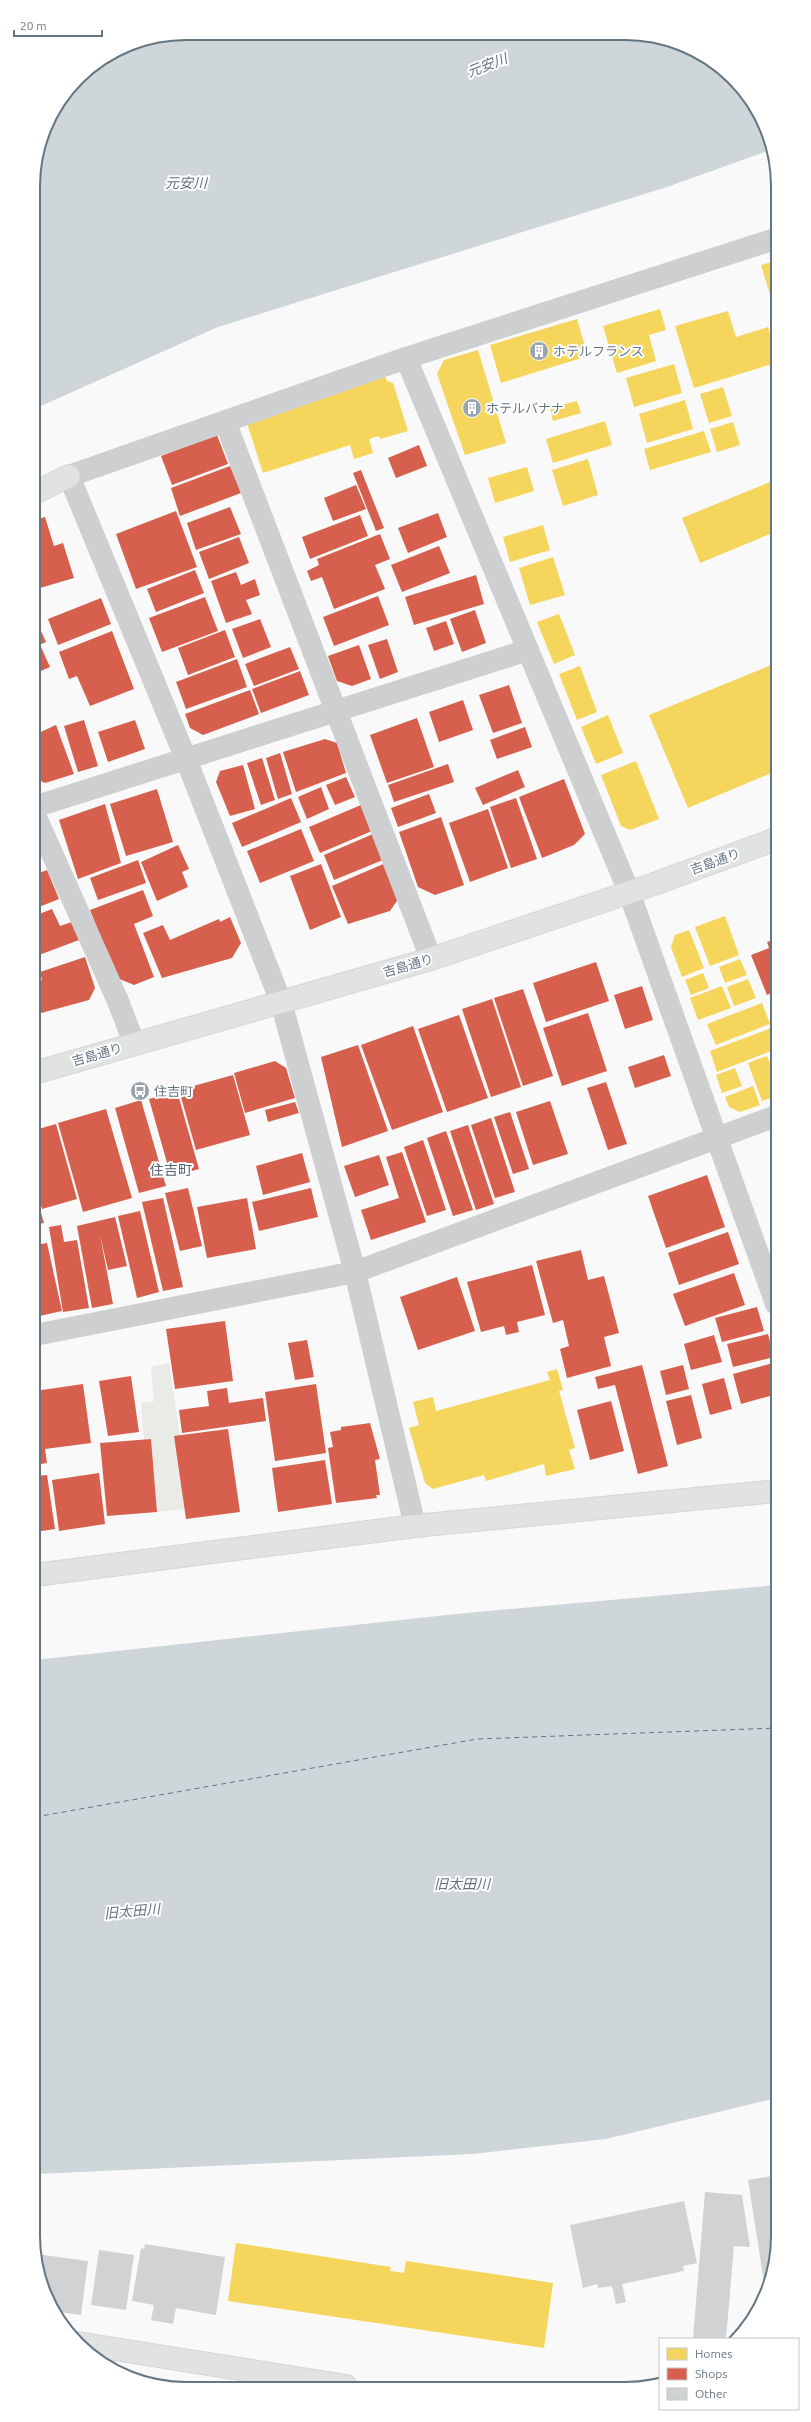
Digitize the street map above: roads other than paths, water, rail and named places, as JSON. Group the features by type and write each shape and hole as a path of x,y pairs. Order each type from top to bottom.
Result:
{"street":[{"path":"40,490 69,476 406,358 771,240"},
{"path":"406,358 629,892 771,1290"},
{"path":"225,421 431,959"},
{"path":"69,476 186,759 281,1002 355,1272 415,1526"},
{"path":"40,805 528,650"},
{"path":"40,826 118,1001 134,1043"},
{"name":"吉島通り","path":"40,1071 431,959 629,892 771,841"},
{"path":"40,1335 355,1272 771,1118"},
{"path":"40,1574 415,1526 771,1492"},
{"path":"89,2345 321,2382"}],"water":[{"name":"元安川","path":"177,40 644,41 681,51 714,70 741,97 760,130 767,151 667,187 218,327 40,406 40,177 45,148 55,122 76,90 97,70 130,51 148,45"},
{"name":"旧太田川","path":"771,1586 771,2099 606,2139 473,2154 40,2174 40,1659 456,1614"}],"place":[{"name":"ホテルフランス","path":"539,351"},
{"name":"ホテルバナナ","path":"472,408"},
{"name":"住吉町","path":"140,1091"}],"district":[{"name":"住吉町","path":"171,1170"}]}
